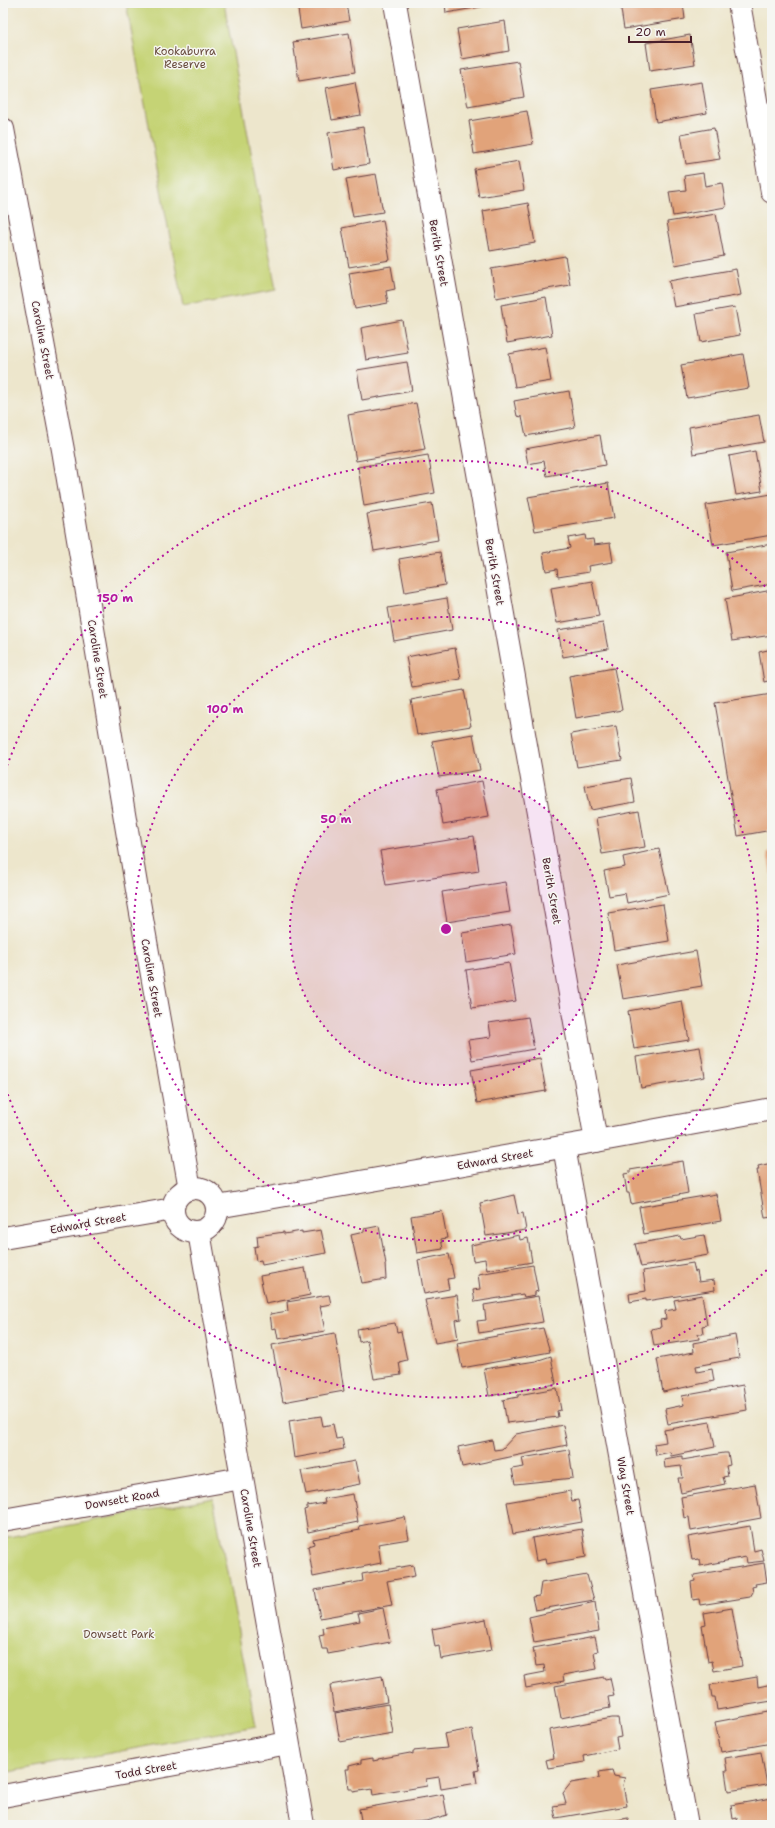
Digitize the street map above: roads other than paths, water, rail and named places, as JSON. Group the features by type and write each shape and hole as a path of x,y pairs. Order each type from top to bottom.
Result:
{"street":[{"name":"Berith Street","path":"395,3 596,1141"},
{"path":"739,3 772,192"},
{"name":"Caroline Street","path":"3,129 63,450 139,902 190,1189"},
{"name":"Edward Street","path":"217,1207 564,1147 772,1109"},
{"name":"Way Street","path":"564,1147 687,1825"},
{"path":"197,1188 210,1194 217,1207 213,1223 199,1232 186,1230 180,1226 174,1215 173,1208 178,1196 190,1189 197,1188"},
{"name":"Edward Street","path":"3,1238 173,1208"},
{"name":"Caroline Street","path":"199,1232 303,1825"},
{"name":"Dowsett Road","path":"3,1520 242,1478"},
{"name":"Todd Street","path":"3,1796 288,1743"}],"park label":[{"name":"Kookaburra Reserve","path":"185,57"},
{"name":"Dowsett Park","path":"119,1634"}]}
